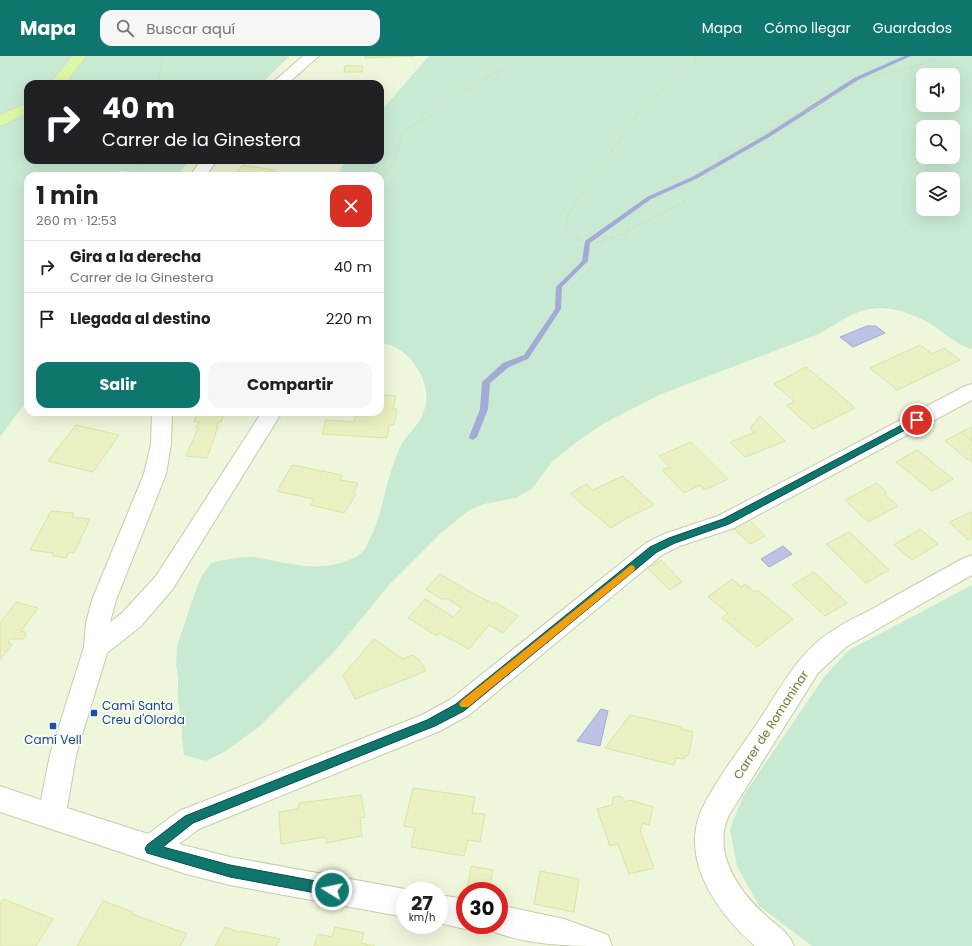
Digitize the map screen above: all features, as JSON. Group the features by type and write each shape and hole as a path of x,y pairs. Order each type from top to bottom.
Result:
{"main road":[{"path":"60,80 79,56"},
{"path":"0,121 24,109"}],"street":[{"path":"283,80 312,56"},
{"path":"151,849 189,820 424,726 454,710 480,693 654,549 672,540 726,522 972,391"},
{"path":"52,816 64,755 96,647 98,623 104,600 155,474 161,444 162,416"},
{"path":"96,647 131,620 164,583 269,416"},
{"name":"Carrer de Romaninar","path":"779,946 747,919 726,895 712,856 711,824 718,807 809,666 827,648 843,636 972,564"},
{"path":"0,799 151,849 230,871 396,901"},
{"path":"508,922 564,934 598,946"}],"path":[{"path":"159,80 164,56"},
{"path":"384,174 395,161 402,135 407,129 430,116 456,95 503,69 518,56"},
{"path":"697,56 694,65 644,105 568,213 566,225 573,237 587,242 600,242 620,235 682,203 724,155 868,77 913,67 944,56"}],"shaded area":[{"path":"0,56 289,57 265,80 24,80 24,164 186,164 181,172 24,172 24,404 0,437"},
{"path":"287,56 429,56 384,107 384,80 266,80 288,60"},
{"path":"429,56 972,56 972,349 958,343 927,322 910,314 891,309 871,309 850,316 819,334 659,395 603,424 578,441 552,462 532,489 516,498 484,504 468,511 441,533 390,584 334,652 260,726 226,751 206,761 184,755 178,698 176,664 177,645 201,577 211,563 235,558 254,557 295,565 325,566 344,562 361,553 366,547 377,523 389,477 402,443 417,424 424,411 426,400 425,389 417,367 401,351 391,346 384,345 384,172 339,172 343,164 384,164 384,107"},
{"path":"186,164 343,164 339,172 181,172"},
{"path":"878,309 898,311 913,315 972,349 972,585 849,650 824,677 743,796 730,829 759,906 812,946 0,946 0,437 24,404 24,416 384,416 384,345 398,349 417,366 424,388 425,411 402,444 396,456 387,482 378,522 362,552 346,562 325,566 286,564 269,559 201,577 182,627 177,645 176,664 181,734 206,761 226,751 260,726 334,652 390,584 441,533 468,511 484,504 516,498 532,489 552,462 578,441 603,424 659,395 819,334 839,321 863,310"},
{"path":"972,585 972,946 812,946 759,906 737,866 730,829 743,796 824,677 849,650"}],"water":[{"path":"867,326 876,326 885,333 853,347 840,337"},
{"path":"783,546 792,554 769,567 761,559"},
{"path":"601,709 608,711 600,746 577,741"}],"building":[{"path":"365,56 415,56 365,58"},
{"path":"345,66 363,66 362,72 344,72"},
{"path":"243,165 276,170 275,172 237,172"},
{"path":"920,345 932,354 944,348 960,360 897,390 870,368"},
{"path":"806,367 855,408 813,429 786,405 795,402 774,384"},
{"path":"384,395 396,396 393,409 397,409 394,425 389,425 387,438 322,434 326,420 354,422 356,416 384,416"},
{"path":"196,416 223,416 221,422 218,422 216,427 218,427 207,458 186,456 198,428 196,427 199,422 194,422"},
{"path":"760,416 785,441 745,457 730,442 756,432 750,429"},
{"path":"76,425 119,435 93,472 48,461"},
{"path":"972,427 972,441 961,432"},
{"path":"961,432 972,441 972,445 968,446 972,449 972,463 945,441"},
{"path":"691,442 728,479 704,490 700,485 684,493 662,470 670,467 659,456"},
{"path":"917,450 953,479 932,491 896,462"},
{"path":"292,465 342,475 340,480 358,483 353,493 356,494 344,513 311,505 314,499 277,491"},
{"path":"623,476 654,505 627,518 611,528 570,494 586,484 593,490"},
{"path":"877,483 887,492 884,494 898,506 868,522 845,500"},
{"path":"51,511 74,513 72,517 90,519 74,553 69,552 66,558 53,556 53,553 30,550"},
{"path":"972,512 972,538 968,540 949,522"},
{"path":"749,520 765,536 750,544 733,528"},
{"path":"920,529 938,544 912,560 894,545"},
{"path":"849,532 889,570 866,583 826,544"},
{"path":"661,560 682,582 670,590 648,569"},
{"path":"814,572 847,603 825,616 792,585"},
{"path":"440,574 474,594 494,604 495,602 518,616 503,633 489,625 469,649 439,633 437,636 408,618 425,599 453,617 462,608 446,598 443,600 426,589"},
{"path":"732,579 741,587 745,584 755,592 757,590 793,619 757,647 722,618 728,613 708,597"},
{"path":"16,602 38,608 21,631 25,632 26,635 23,639 10,639 8,644 12,644 0,660 0,623"},
{"path":"374,639 403,659 412,655 419,660 426,671 355,699 343,675"},
{"path":"630,715 682,727 681,729 693,732 689,754 683,759 676,758 674,765 605,748"},
{"path":"413,788 475,797 472,813 485,814 480,842 468,840 464,856 411,847 415,828 404,826"},
{"path":"361,795 365,817 360,818 362,836 326,843 326,837 281,844 279,812 298,809 299,803"},
{"path":"619,796 623,798 625,802 630,800 653,807 649,825 643,823 640,830 654,868 629,874 618,844 610,846 597,809 612,805 613,798"},
{"path":"471,866 493,870 491,882 468,882"},
{"path":"540,871 579,879 574,912 534,904"},
{"path":"3,899 53,919 36,946 0,946 0,904"},
{"path":"103,901 133,912 132,914 187,934 180,946 77,946"},
{"path":"225,927 240,933 241,931 280,939 276,946 215,946"},
{"path":"335,927 364,933 361,943 375,946 314,946 318,934 332,937"}],"waterway":[{"path":"473,437 484,409 486,382 506,365 526,357 558,309 559,287 585,261 587,242 649,198 696,177 769,135 856,79 908,56"}],"slow traffic":[{"path":"465,704 631,568"}],"place":[{"name":"Camí Santa Creu d'Olorda","path":"94,713"},
{"name":"Camí Vell","path":"53,726"}],"route":[{"path":"332,890 230,871 186,860 151,849 189,820 431,723 460,707 480,693 654,549 672,540 726,522 917,420"}]}
